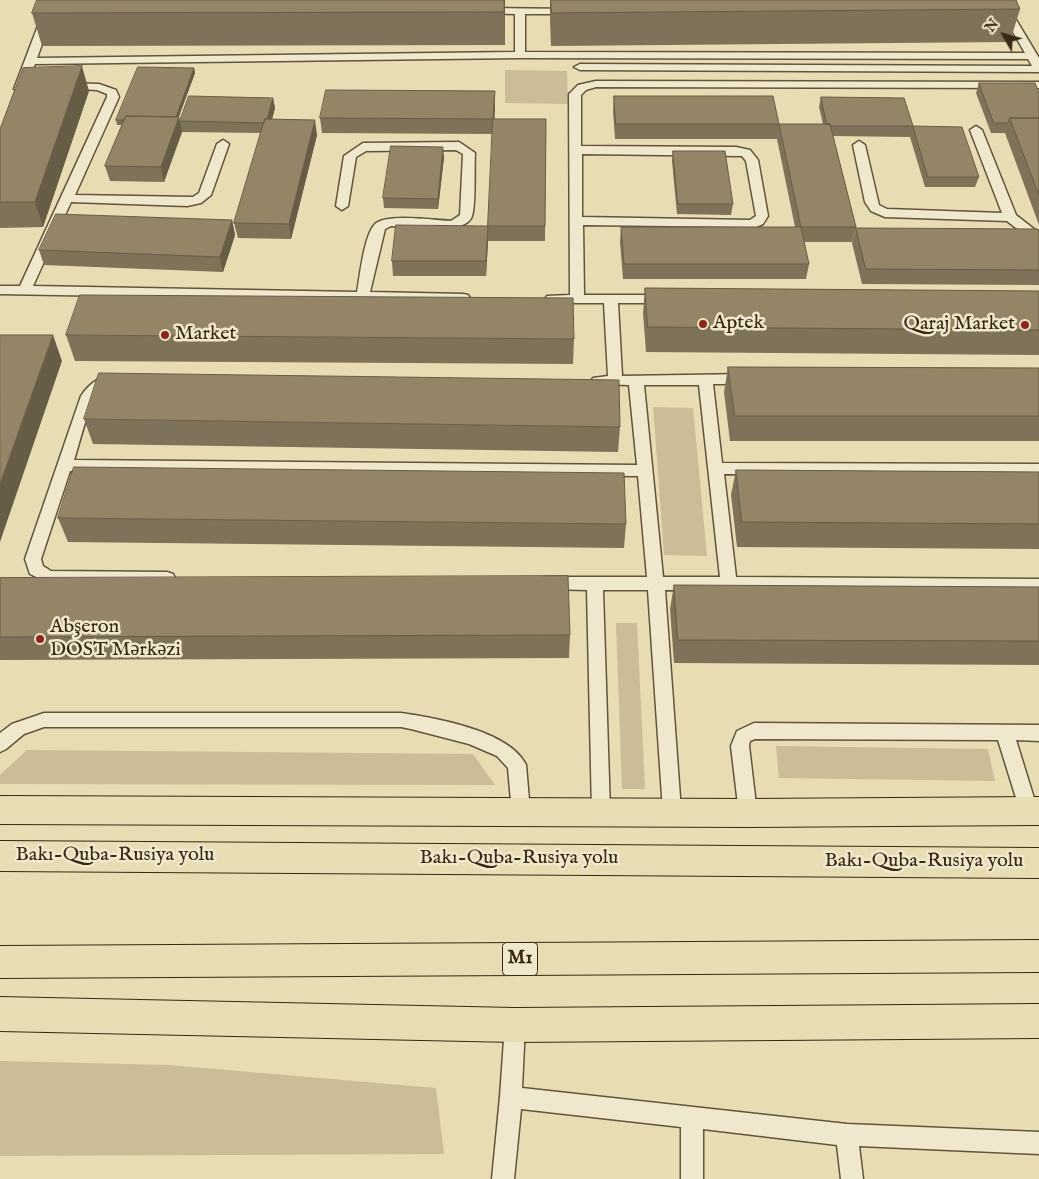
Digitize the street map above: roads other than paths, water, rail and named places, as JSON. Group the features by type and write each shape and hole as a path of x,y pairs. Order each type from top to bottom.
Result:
{"highway":[{"path":"0,810 672,811 748,813 1034,811"},
{"name":"Bakı-Quba-Rusiya yolu","path":"0,856 1039,863"},
{"name":"M1","path":"0,962 1039,956"},
{"path":"0,1014 515,1024 1039,1021"}],"lane":[{"path":"990,10 1010,18 1039,68"},
{"path":"472,11 579,11"},
{"path":"520,11 520,55"},
{"path":"15,104 26,86 29,61 44,24 50,18 59,16"},
{"path":"29,61 520,55 1032,56"},
{"path":"580,67 1039,68"},
{"path":"577,300 575,94 582,87 596,84 1039,85"},
{"path":"24,290 113,97 112,92 99,87 50,86"},
{"path":"976,130 1010,218 1039,239"},
{"path":"67,198 186,202 197,200 205,195 223,144"},
{"path":"859,145 871,202 875,208 885,213 1010,218"},
{"path":"342,206 350,156 363,147 459,146 469,152 466,216 460,222 452,225 389,222 380,226 376,232 362,296"},
{"path":"575,150 736,150 746,153 752,160 762,216 759,221 752,224 576,221"},
{"path":"0,290 480,298"},
{"path":"538,299 681,299"},
{"path":"611,300 615,381"},
{"path":"123,379 114,379 98,384 88,396 33,559 36,570 49,576 178,578"},
{"path":"705,379 729,584"},
{"path":"585,381 764,379"},
{"path":"636,381 656,584 672,811"},
{"path":"65,465 645,471"},
{"path":"715,468 1039,470"},
{"path":"536,583 1039,585"},
{"path":"595,584 601,812"},
{"path":"0,744 18,729 44,720 401,720 420,722 480,741 502,751 517,765 521,812"},
{"path":"748,813 740,746 743,736 754,731 1039,733"},
{"path":"1005,733 1034,811"},
{"path":"503,1179 511,1098 515,1024"},
{"path":"511,1098 847,1135 1039,1143"},
{"path":"692,1117 692,1179"},
{"path":"847,1135 852,1179"}],"place":[{"name":"Aptek","path":"703,324"},
{"name":"Qaraj Market","path":"1025,325"},
{"name":"Market","path":"165,335"},
{"name":"Abşeron DOST Mərkəzi","path":"40,639"}]}
